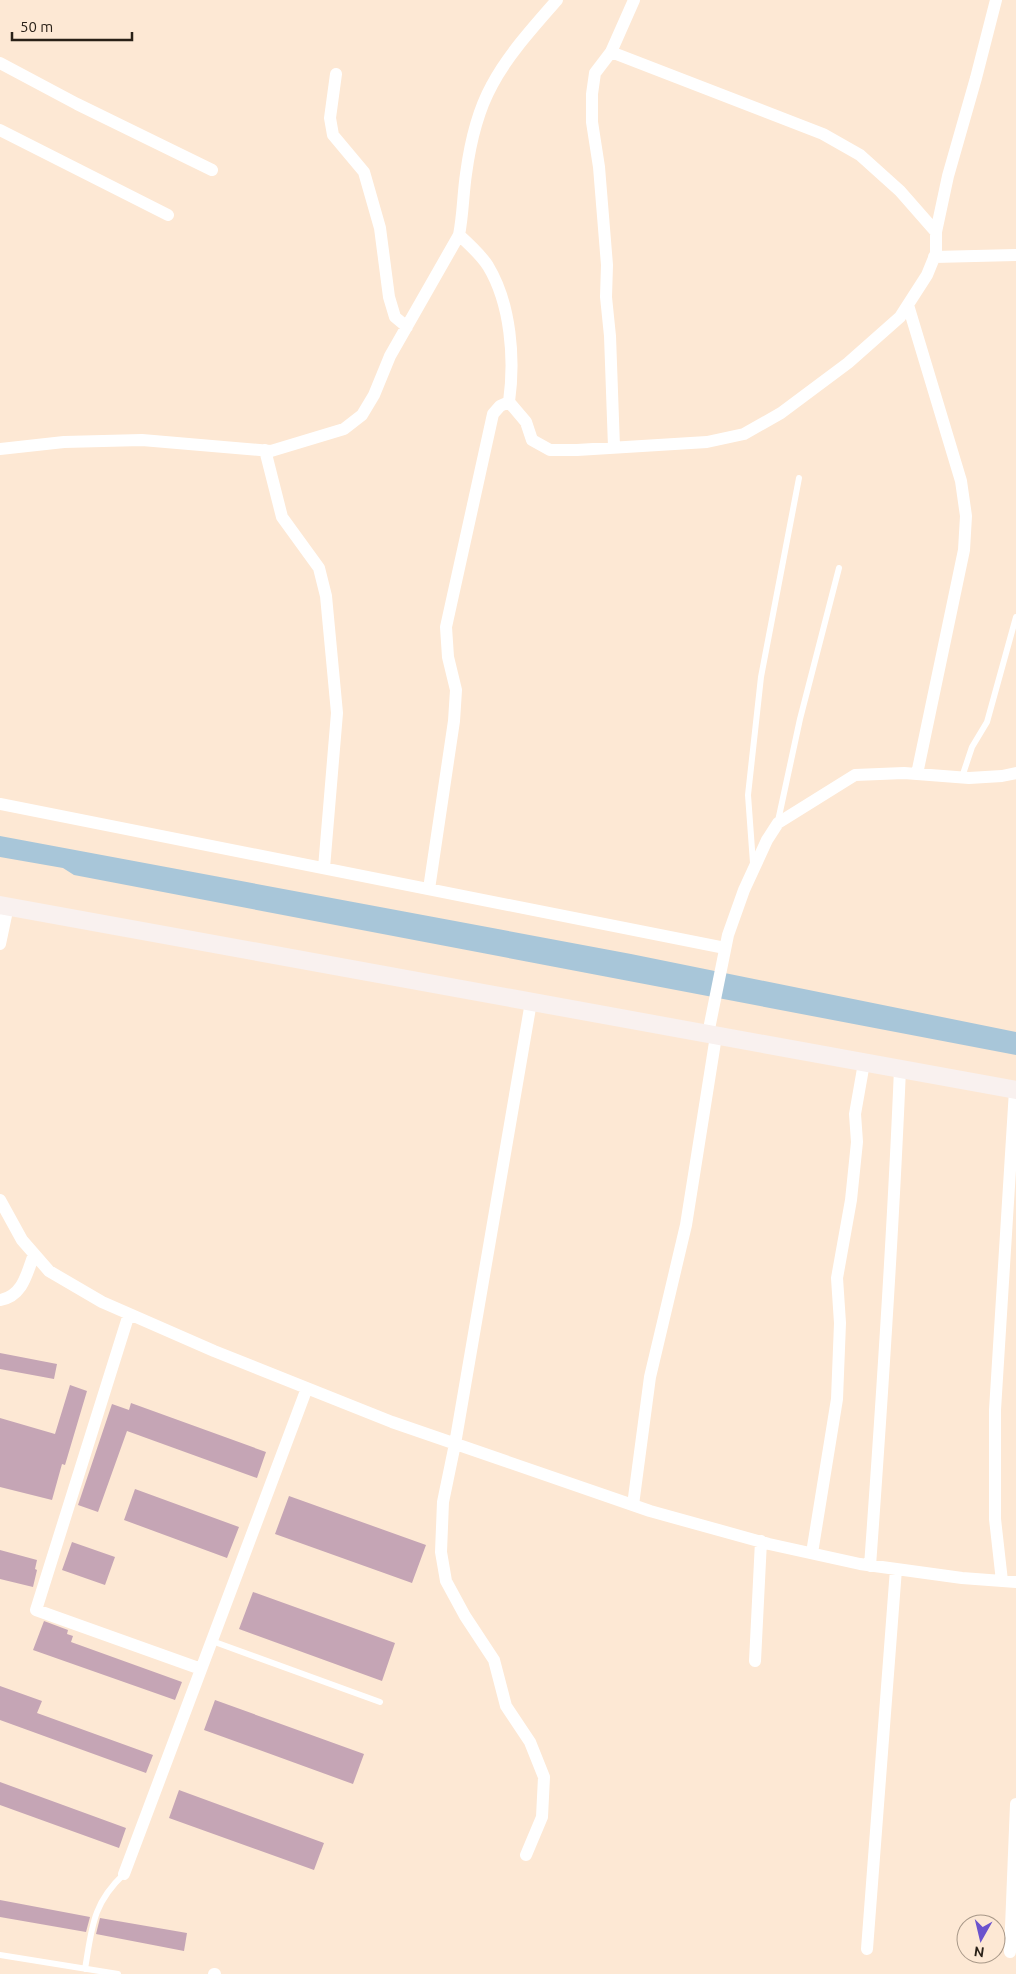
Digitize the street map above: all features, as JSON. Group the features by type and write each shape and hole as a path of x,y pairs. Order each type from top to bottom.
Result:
{"main road":[{"path":"4,906 1015,1090"}],"street":[{"path":"0,448 64,442 142,440 271,451 344,429 362,415 374,395 390,356 459,235 466,174 476,124 492,85 528,33 557,0"},
{"path":"614,447 610,336 606,297 607,265 599,167 592,122 592,94 595,73 611,52 634,0"},
{"path":"459,235 488,265 502,293 510,328 509,402 526,422 532,440 550,450 707,442 744,434 781,413 848,364 900,317 927,275 936,253 936,232 948,176 996,0"},
{"path":"611,52 823,134 860,155 900,191 936,232"},
{"path":"0,63 77,104 212,170"},
{"path":"336,74 330,118 333,135 364,172 380,228 389,297 395,317 407,327"},
{"path":"0,130 168,215"},
{"path":"934,257 1016,255"},
{"path":"908,305 961,480 966,516 964,550 917,774"},
{"path":"429,889 454,721 456,690 448,657 446,627 493,414 500,406 509,402"},
{"path":"265,450 282,517 319,568 326,596 337,713 324,868"},
{"path":"633,1505 650,1377 686,1225 725,948 731,926 766,840 778,823 854,775 917,774 962,777 1002,776 1016,773"},
{"path":"0,804 725,948"},
{"path":"0,944 4,906"},
{"path":"526,1855 542,1817 544,1778 530,1742 506,1706 494,1660 465,1616 446,1581 441,1552 443,1502 455,1444 531,1002"},
{"path":"812,1553 837,1398 840,1323 837,1278 851,1200 857,1142 855,1114 864,1063"},
{"path":"870,1566 884,1376 900,1069"},
{"path":"1002,1581 995,1519 995,1410 1015,1090"},
{"path":"0,1200 22,1240 49,1271 102,1302 214,1352 392,1422 633,1505 761,1541 870,1566 962,1578 1016,1582"},
{"path":"0,1300 9,1298 20,1290 34,1254"},
{"path":"129,1314 36,1610 201,1670"},
{"path":"124,1874 307,1388"},
{"path":"754,1661 761,1541"},
{"path":"868,1950 896,1569"},
{"path":"1010,1952 1016,1804"}],"lane":[{"path":"754,869 748,795 761,677 800,478"},
{"path":"778,823 800,719 839,568"},
{"path":"962,777 972,748 987,722 1016,617"},
{"path":"212,1641 380,1702"},
{"path":"85,1969 92,1925 98,1906 106,1892 124,1874"},
{"path":"0,1955 118,1974"}],"water":[{"path":"0,836 631,954 1016,1032 1016,1055 74,875 63,868 0,857"}],"building":[{"path":"0,1353 57,1364 54,1379 0,1369"},
{"path":"70,1385 87,1391 65,1465 62,1464 52,1500 0,1487 0,1418 55,1434"},
{"path":"131,1403 266,1452 257,1478 127,1431 98,1512 78,1505 112,1404 129,1410"},
{"path":"135,1489 239,1527 227,1558 124,1520"},
{"path":"289,1496 426,1545 412,1583 275,1534"},
{"path":"72,1542 115,1557 105,1585 62,1570"},
{"path":"0,1550 37,1560 33,1587 0,1579"},
{"path":"253,1592 395,1643 382,1681 239,1629"},
{"path":"44,1621 68,1630 67,1634 73,1636 71,1642 182,1682 175,1700 33,1650"},
{"path":"0,1686 42,1701 37,1713 153,1755 146,1773 0,1720"},
{"path":"215,1700 364,1754 353,1784 204,1730"},
{"path":"0,1782 126,1828 119,1848 0,1805"},
{"path":"179,1790 324,1843 314,1870 169,1818"},
{"path":"0,1900 90,1917 86,1932 0,1917"},
{"path":"100,1918 187,1933 184,1951 96,1934"}]}
